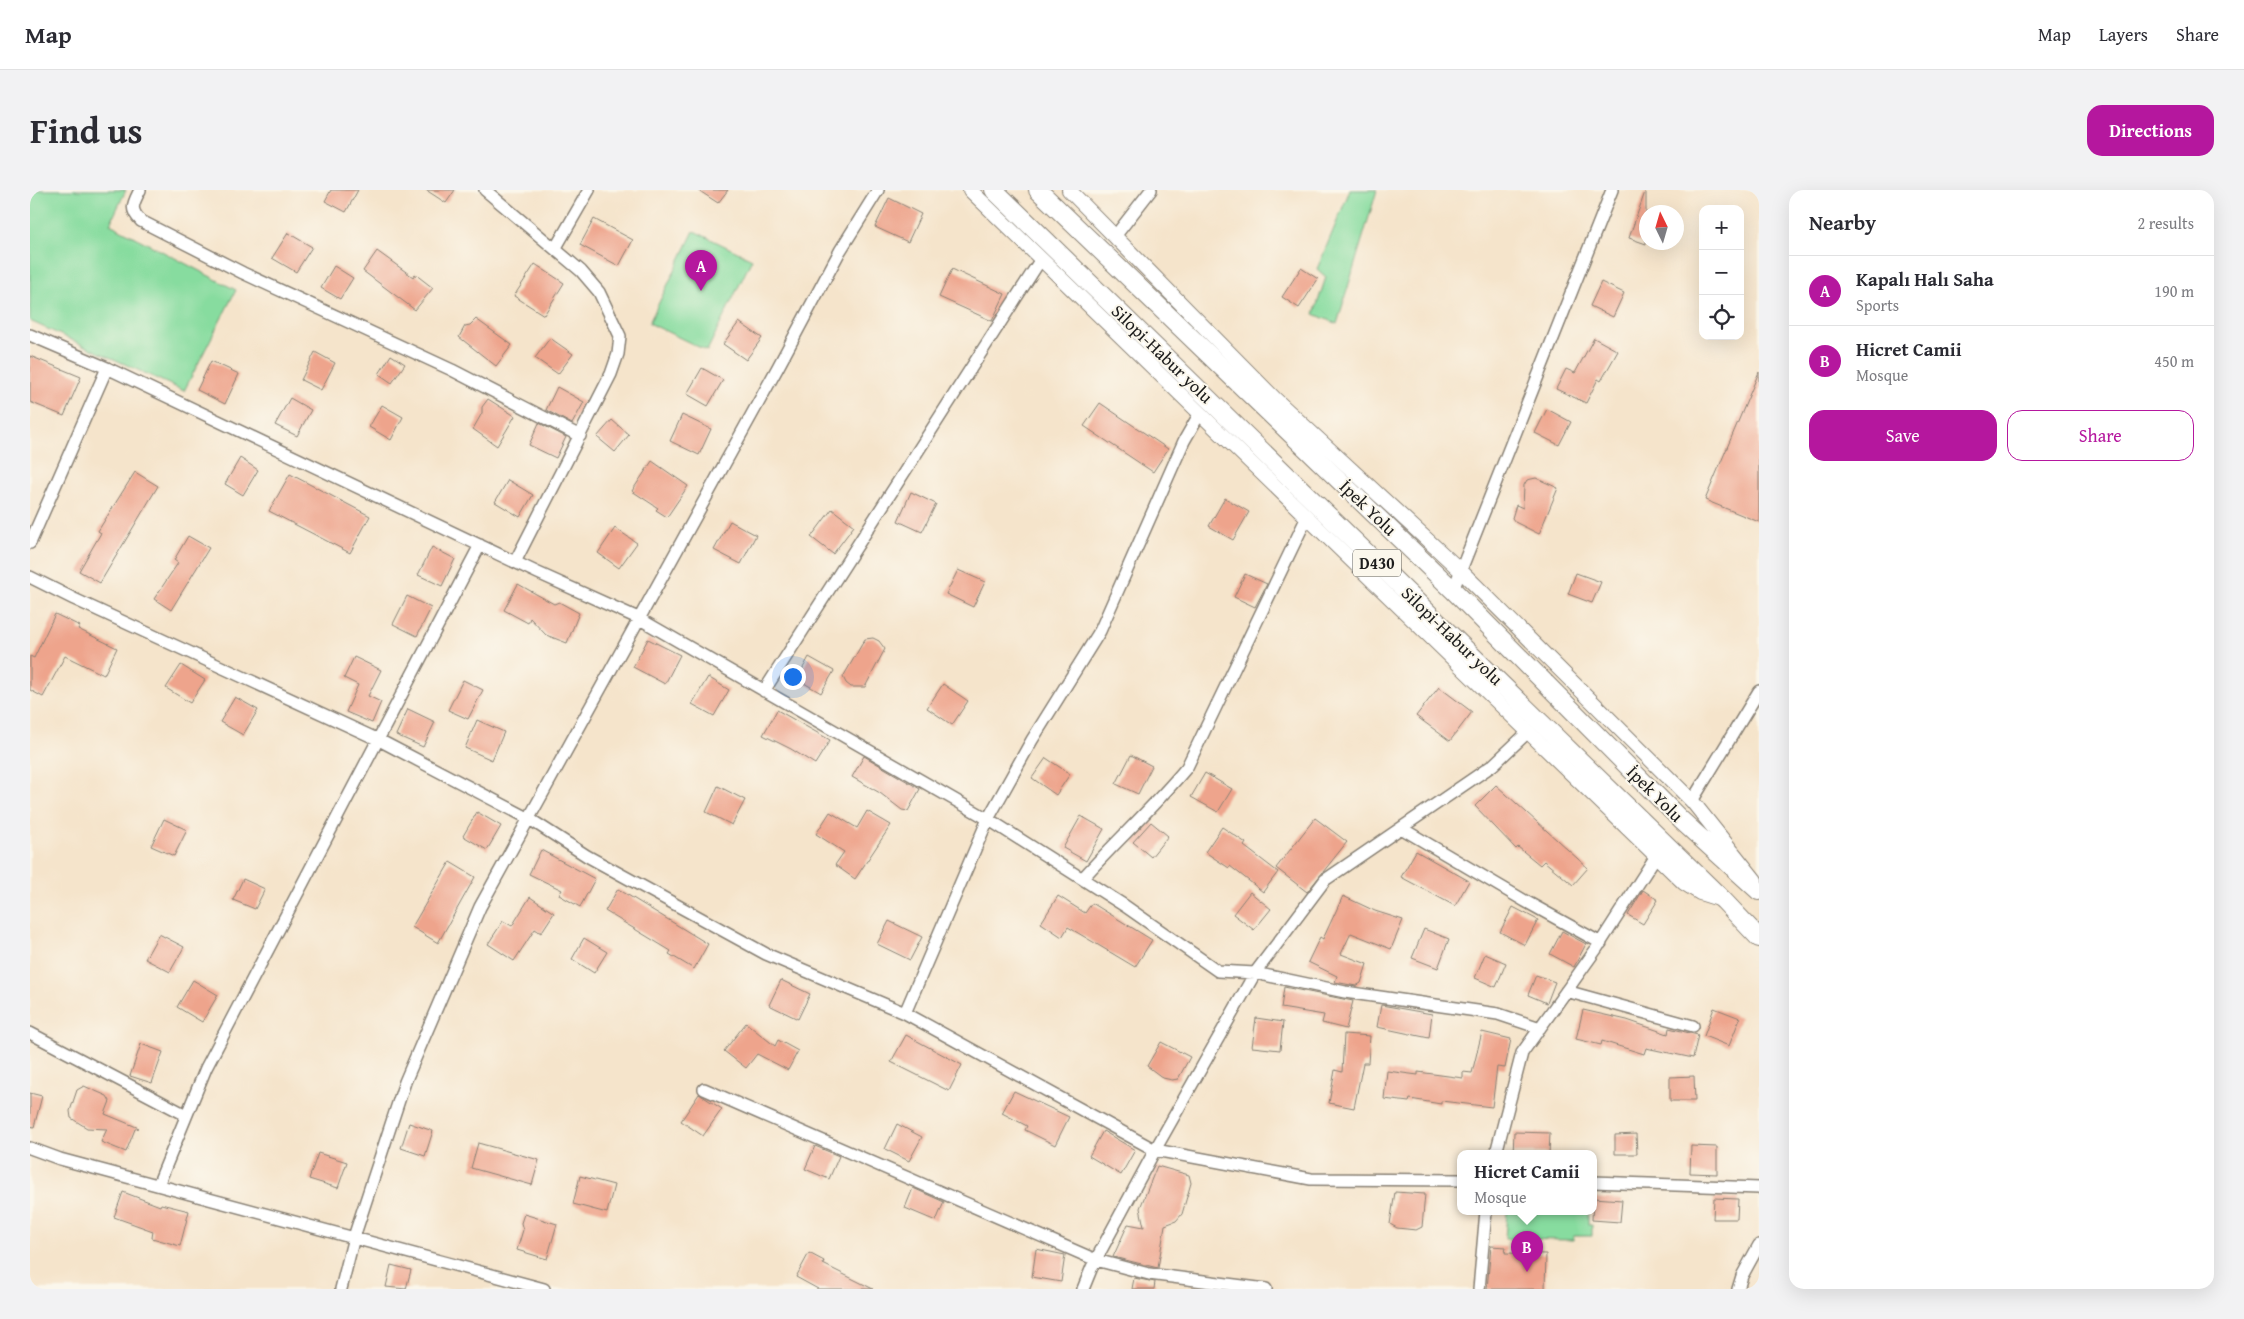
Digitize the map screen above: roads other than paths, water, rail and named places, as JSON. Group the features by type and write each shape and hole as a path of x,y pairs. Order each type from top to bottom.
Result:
{"highway":[{"name":"Silopi-Habur yolu","path":"994,190 1724,901 1759,938"},
{"name":"İpek Yolu","path":"1038,190 1453,590 1681,820 1759,891"}],"street":[{"path":"140,190 132,206 133,212 141,221 243,273 452,370 580,436"},
{"path":"485,190 582,271 599,292 620,336 618,354 611,374 515,562"},
{"path":"555,249 589,190"},
{"path":"341,1289 354,1237 409,1073 480,907 840,251 878,190"},
{"path":"970,190 1656,856 1689,887 1724,901"},
{"path":"1069,190 1116,235 1275,399 1461,571 1692,801 1759,884"},
{"path":"1116,235 1151,190"},
{"path":"1453,590 1612,190"},
{"path":"764,691 1041,259"},
{"path":"30,336 107,368 515,562 638,618 988,819 1218,970 1255,974 1345,992 1498,1014 1540,1028"},
{"path":"30,543 107,368"},
{"path":"905,1013 988,819 1032,740 1100,631 1184,441 1200,413"},
{"path":"1082,879 1104,854 1162,798 1187,767 1307,517"},
{"path":"158,1185 206,1068 480,545"},
{"path":"30,577 379,740 528,818 587,856 766,954 905,1013 1155,1150 1310,1179 1457,1180"},
{"path":"1692,801 1759,692"},
{"path":"1083,1289 1096,1260 1155,1150 1255,974 1325,880 1493,765 1528,732"},
{"path":"1401,828 1601,943"},
{"path":"1497,1150 1522,1053 1601,943 1656,856"},
{"path":"1566,991 1693,1026"},
{"path":"30,1033 186,1115"},
{"path":"704,1089 1096,1260 1149,1274 1266,1289"},
{"path":"30,1148 60,1159 544,1289"},
{"path":"1597,1182 1759,1188"},
{"path":"1479,1289 1486,1215"},
{"path":"1738,1289 1742,1276 1759,1245"}],"place":[{"name":"Kapalı Halı Saha","path":"701,291"},
{"name":"Hicret Camii","path":"1527,1272"}]}
